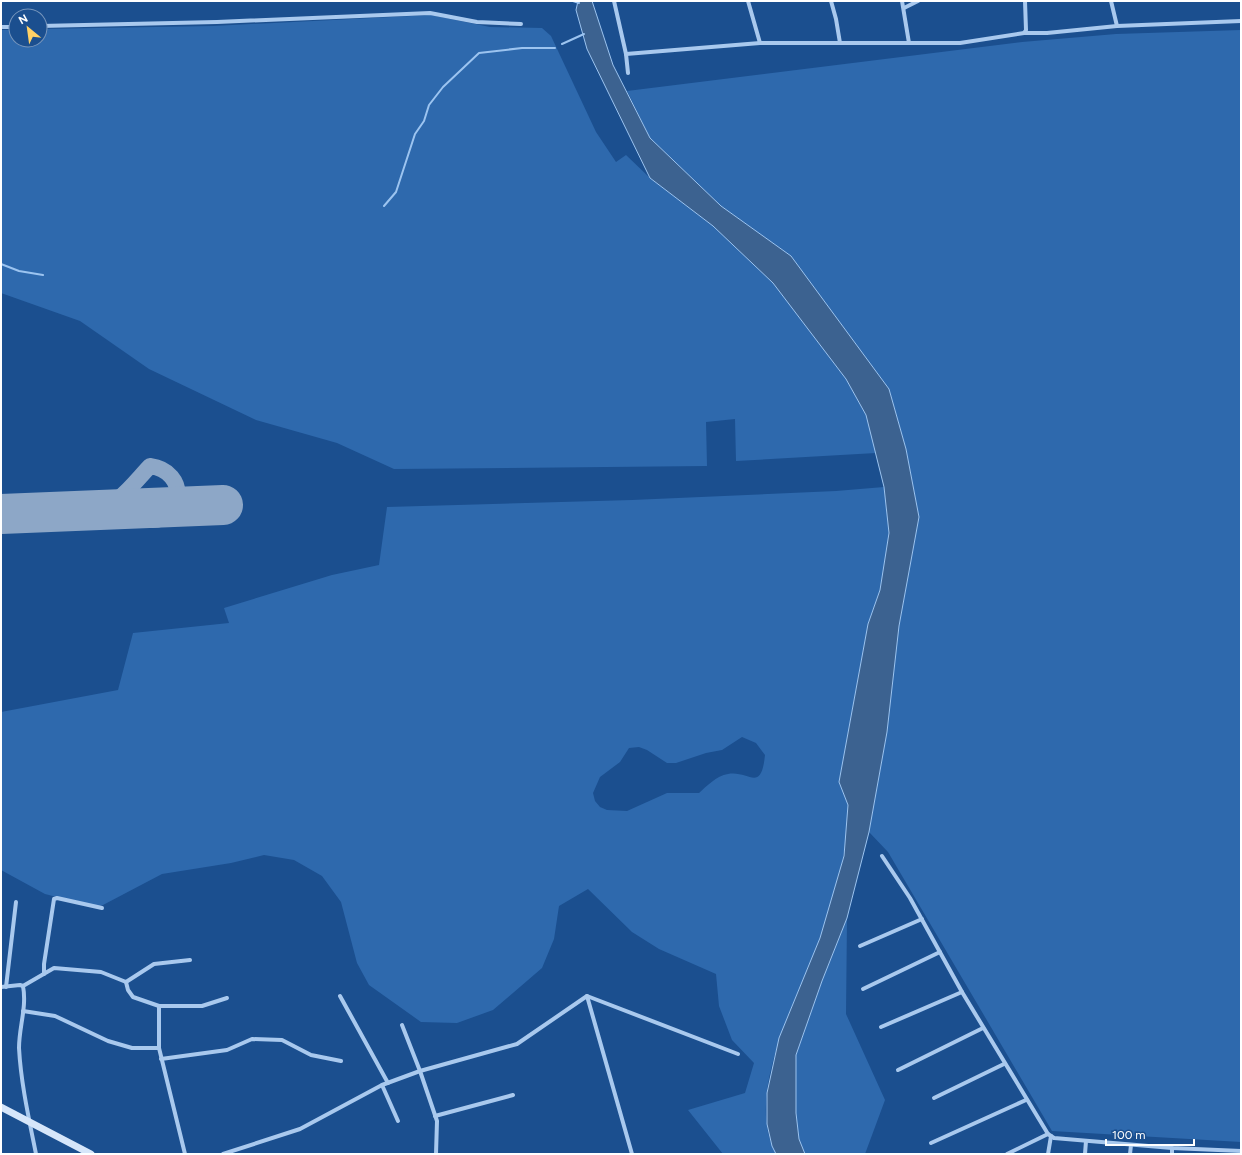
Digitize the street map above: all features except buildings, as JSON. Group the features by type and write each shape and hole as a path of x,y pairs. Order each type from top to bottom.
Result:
{"main road":[{"path":"1,1107 91,1154"}],"street":[{"path":"614,1 626,54 628,73"},
{"path":"748,1 760,43"},
{"path":"831,1 840,43"},
{"path":"902,1 909,43"},
{"path":"904,8 918,1"},
{"path":"1024,33 1026,30 1025,1"},
{"path":"1110,1 1117,26"},
{"path":"48,26 217,22 430,13 477,22 521,24"},
{"path":"626,54 760,43 960,43 1024,33 1047,33 1117,26 1241,21"},
{"path":"882,856 922,919 1004,1064 1049,1135 1048,1154"},
{"path":"44,974 46,946 54,899 57,898 102,908"},
{"path":"16,902 3,986 23,986 54,968 101,972 126,982"},
{"path":"860,946 922,919"},
{"path":"863,989 940,952"},
{"path":"126,982 154,964 190,960"},
{"path":"126,982 128,990 133,997 159,1006 202,1006 227,998"},
{"path":"23,986 23,1012 19,1045 21,1080 36,1154"},
{"path":"881,1027 962,992"},
{"path":"340,996 388,1083"},
{"path":"587,996 738,1054"},
{"path":"223,1154 300,1130 382,1085 420,1071 517,1044 587,996"},
{"path":"587,996 632,1154"},
{"path":"159,1006 159,1048 161,1060 185,1154"},
{"path":"23,1012 55,1016 108,1041 132,1048 159,1048"},
{"path":"402,1025 420,1071 435,1116 436,1154"},
{"path":"898,1070 983,1028"},
{"path":"161,1060 227,1050 252,1039 282,1040 311,1054 341,1061"},
{"path":"934,1098 1004,1064"},
{"path":"382,1085 398,1121"},
{"path":"435,1116 513,1095"},
{"path":"931,1143 1026,1100"},
{"path":"1007,1154 1049,1135 1086,1141 1131,1145 1217,1152 1241,1151"},
{"path":"1085,1154 1086,1141"},
{"path":"1130,1154 1131,1145"},
{"path":"1172,1148 1172,1154"}],"shaded area":[{"path":"578,1 592,1 613,65 650,138 721,206 791,256 889,389 906,449 919,517 899,626 887,732 869,832 847,918 822,981 796,1055 796,1113 799,1139 805,1154 776,1154 772,1146 767,1124 767,1093 779,1038 820,938 844,856 848,805 839,782 868,624 880,590 889,533 884,487 866,415 846,379 773,283 713,226 650,178 587,49 576,10"},
{"path":"431,15 490,27 542,28 551,36 596,132 616,162 626,155 650,178 713,226 773,283 846,379 866,415 876,453 736,461 735,419 706,422 707,466 394,469 337,443 256,420 149,369 80,321 1,293 1,30 8,30 8,48 48,48 48,29 213,26"},
{"path":"1241,30 1241,1142 1052,1131 888,852 869,832 887,732 899,626 919,517 906,449 889,389 791,256 721,206 650,138 627,91 1022,42 1116,34"},
{"path":"884,487 889,533 880,590 868,624 839,782 847,799 848,805 843,859 833,899 820,938 788,1016 770,1074 766,1103 768,1130 776,1154 723,1154 688,1110 745,1093 754,1063 732,1040 719,1006 716,974 659,949 632,932 588,889 559,906 554,939 542,968 493,1010 457,1023 421,1022 369,985 357,963 341,902 322,876 294,860 264,855 231,863 162,874 103,905 96,907 45,894 1,870 1,712 118,690 133,633 229,623 224,608 332,575 379,565 387,507 632,500 836,491","holes":["742,737 756,743 765,755 763,767 757,777 753,778 735,774 724,775 712,782 699,793 667,793 627,811 607,810 600,807 595,801 593,793 600,777 620,762 629,748 639,747 647,750 667,763 676,763 706,753 722,750"]},
{"path":"847,918 846,1014 885,1100 865,1154 805,1154 799,1139 796,1113 796,1055 822,981"}],"waterway":[{"path":"573,1 579,3"},
{"path":"562,44 584,34"},
{"path":"384,206 396,192 415,134 424,121 429,105 443,87 479,53 522,48 555,48"},
{"path":"1,264 19,271 43,275"}],"taxiway":[{"path":"90,511 100,509 117,500 150,466 163,470 171,477 176,486 178,496 176,505 170,513 162,518 146,520 125,509"}],"runway":[{"path":"1,514 223,505"}]}
